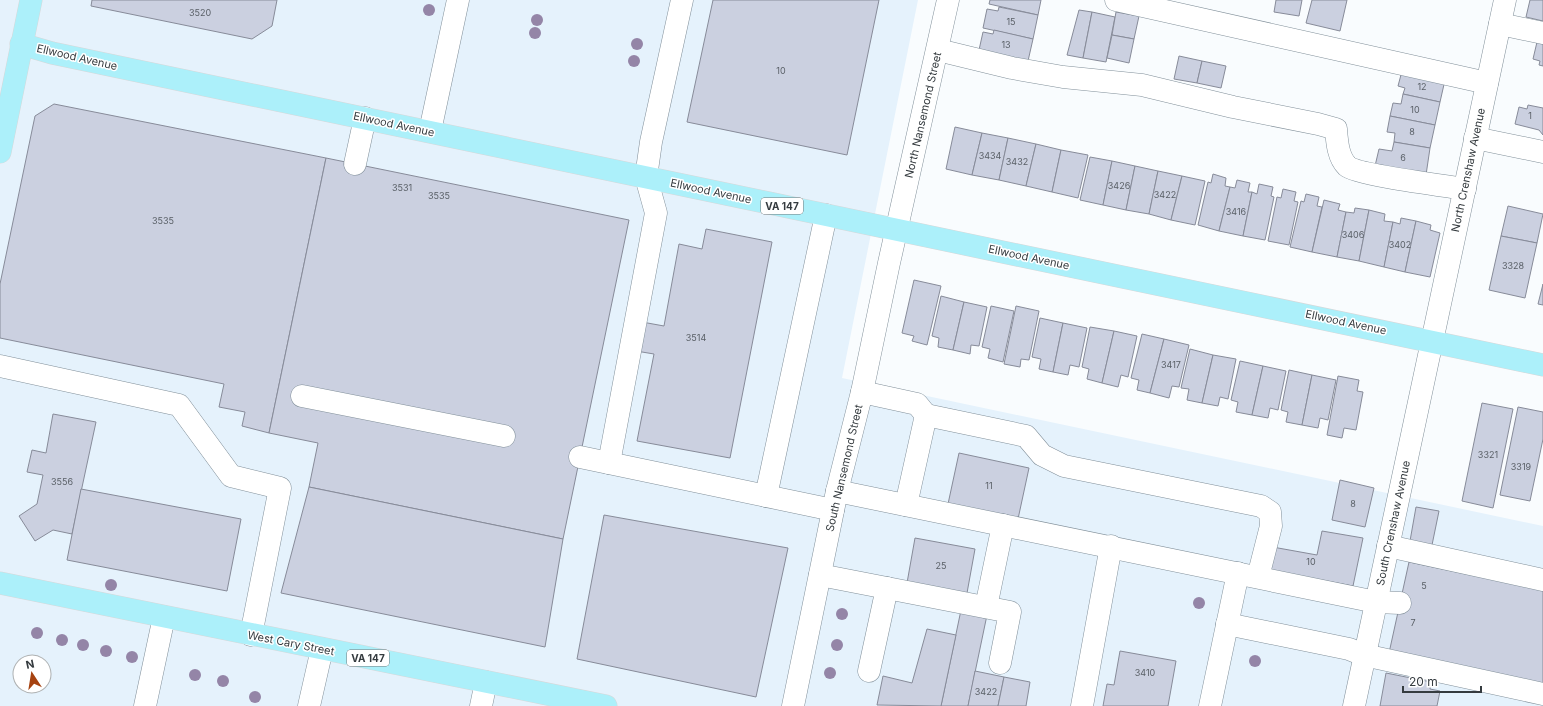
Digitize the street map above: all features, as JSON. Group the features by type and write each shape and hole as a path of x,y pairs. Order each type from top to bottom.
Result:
{"main road":[{"path":"0,152 31,0"},
{"name":"Ellwood Avenue","path":"21,44 52,53 1543,365"},
{"name":"West Cary Street","path":"0,584 606,706"}],"street":[{"path":"430,131 458,0"},
{"path":"610,463 656,213 646,177 651,142 682,0"},
{"name":"North Nansemond Street","path":"896,230 938,50 948,0"},
{"path":"1116,0 1487,83"},
{"name":"North Crenshaw Avenue","path":"1432,341 1505,0"},
{"path":"1500,24 1543,33"},
{"path":"938,50 1012,68 1063,77 1142,85 1233,107 1318,124 1336,129 1341,159 1349,168 1399,180 1464,189"},
{"path":"355,164 365,118"},
{"path":"1475,138 1543,152"},
{"path":"766,496 826,215"},
{"name":"South Nansemond Street","path":"793,706 835,501 862,392 896,230"},
{"name":"South Crenshaw Avenue","path":"1354,706 1432,341"},
{"path":"0,366 179,405 231,476 280,488 251,635"},
{"path":"862,392 917,404 926,415 1026,436 1042,455 1064,466 1261,506 1270,512 1272,526 1248,575 1227,624 1210,706"},
{"path":"302,396 504,436"},
{"path":"906,505 926,415"},
{"path":"580,457 766,496 906,505 1376,602 1400,603"},
{"path":"986,607 1003,525"},
{"path":"1082,706 1110,546"},
{"path":"1388,546 1543,580"},
{"path":"820,575 1010,612 1000,663"},
{"path":"869,671 887,588"},
{"path":"145,706 164,617"},
{"path":"1227,624 1349,649 1364,655 1543,694"},
{"path":"309,706 322,649"},
{"path":"481,706 486,682"}],"shaded area":[{"path":"0,0 918,0 842,378 1543,526 1543,706 0,706"}],"building":[{"path":"92,0 277,0 272,26 252,39 91,6"},
{"path":"713,0 879,0 847,155 687,122"},
{"path":"990,0 1041,0 1038,15 989,4"},
{"path":"1276,0 1302,0 1299,16 1274,12"},
{"path":"1312,0 1347,0 1340,31 1306,23"},
{"path":"1530,0 1543,0 1543,21 1526,17"},
{"path":"999,7 1038,15 1033,39 983,28 987,9 998,11"},
{"path":"1079,10 1092,12 1083,58 1067,55"},
{"path":"1092,12 1115,17 1106,62 1083,58"},
{"path":"1116,12 1139,16 1134,39 1112,35"},
{"path":"994,30 1033,39 1028,61 979,50 983,32 993,34"},
{"path":"1112,35 1134,39 1129,63 1107,58"},
{"path":"1537,42 1543,43 1543,66 1539,65 1540,61 1533,59"},
{"path":"1179,56 1202,61 1197,83 1174,79"},
{"path":"1202,61 1226,66 1221,88 1197,83"},
{"path":"1402,71 1445,80 1440,102 1403,94 1405,88 1398,86"},
{"path":"1403,94 1440,102 1435,125 1390,116 1393,103 1401,104"},
{"path":"54,104 326,158 269,433 242,426 245,412 219,407 224,384 0,338 0,284 35,116"},
{"path":"1528,105 1543,108 1543,135 1539,130 1515,124 1519,107 1527,109"},
{"path":"1390,116 1435,125 1430,148 1394,142 1395,133 1387,132"},
{"path":"955,127 982,133 972,175 946,169"},
{"path":"982,133 1008,138 999,180 972,175"},
{"path":"1008,138 1036,144 1026,186 999,180"},
{"path":"1394,142 1430,148 1426,175 1375,166 1379,149 1392,151"},
{"path":"1036,144 1061,150 1052,192 1026,186"},
{"path":"1061,150 1088,155 1078,198 1052,192"},
{"path":"1090,157 1112,161 1103,205 1080,200"},
{"path":"326,158 629,220 563,539 309,487 318,443 269,433"},
{"path":"1112,161 1135,166 1126,210 1103,205"},
{"path":"1135,166 1158,171 1149,214 1126,210"},
{"path":"1158,171 1182,176 1171,220 1149,214"},
{"path":"1213,174 1226,178 1225,186 1230,187 1219,231 1198,225 1208,182 1211,183"},
{"path":"1182,176 1205,181 1195,225 1171,220"},
{"path":"1237,180 1250,183 1248,192 1252,192 1243,236 1219,231 1230,187 1235,188"},
{"path":"1259,184 1273,187 1271,196 1274,197 1265,240 1243,236 1252,192 1257,194"},
{"path":"1283,189 1296,192 1294,201 1298,202 1289,245 1268,241 1277,197 1281,198"},
{"path":"1306,194 1319,197 1317,206 1322,207 1312,252 1290,247 1301,201 1304,202"},
{"path":"1324,200 1340,204 1338,210 1346,212 1337,257 1312,252"},
{"path":"1508,206 1543,214 1537,243 1501,236"},
{"path":"1355,208 1369,210 1359,261 1337,257 1346,212 1354,213"},
{"path":"1369,210 1385,214 1384,221 1393,222 1384,267 1359,261"},
{"path":"1401,218 1416,221 1405,272 1384,267 1393,222 1400,224"},
{"path":"1416,221 1431,225 1430,230 1440,233 1430,277 1405,272"},
{"path":"706,229 772,242 730,458 637,441 654,354 636,351 642,322 664,326 679,244 702,249"},
{"path":"1501,236 1537,243 1525,298 1489,290"},
{"path":"914,280 941,286 927,345 912,341 914,336 902,333"},
{"path":"1543,284 1543,305 1538,304"},
{"path":"941,296 964,302 953,350 938,347 939,338 932,336"},
{"path":"964,302 987,307 979,346 971,345 970,354 953,350"},
{"path":"991,306 1014,311 1003,362 988,358 990,349 982,347"},
{"path":"1016,306 1039,311 1029,360 1021,359 1020,367 1004,364"},
{"path":"1040,318 1063,323 1053,372 1039,369 1041,359 1032,357"},
{"path":"1063,323 1087,328 1079,367 1070,365 1068,375 1053,372"},
{"path":"1090,327 1114,331 1102,383 1087,379 1089,369 1082,367"},
{"path":"1114,331 1137,336 1128,377 1121,375 1118,387 1102,383"},
{"path":"1142,334 1164,339 1150,393 1137,390 1139,380 1131,378"},
{"path":"1164,339 1189,345 1179,387 1172,386 1169,398 1150,393"},
{"path":"1190,349 1213,355 1202,403 1187,400 1189,389 1181,388"},
{"path":"1213,355 1236,359 1228,399 1220,397 1218,406 1202,403"},
{"path":"1240,361 1263,366 1252,415 1236,412 1238,402 1231,400"},
{"path":"1263,366 1286,371 1278,410 1270,408 1268,418 1252,415"},
{"path":"1289,370 1312,375 1302,425 1286,422 1288,412 1281,410"},
{"path":"1312,375 1336,380 1328,420 1320,418 1318,428 1302,425"},
{"path":"1338,376 1359,380 1357,391 1363,392 1356,430 1344,428 1342,438 1327,435"},
{"path":"1482,403 1513,409 1493,508 1462,501"},
{"path":"1518,407 1543,412 1543,439 1530,501 1500,495"},
{"path":"53,414 96,422 72,534 53,530 35,541 19,516 37,504 43,475 27,472 32,450 46,453"},
{"path":"959,453 1029,468 1018,519 948,504"},
{"path":"1340,480 1374,488 1365,527 1332,520"},
{"path":"309,487 563,539 545,647 281,593"},
{"path":"81,489 241,519 227,591 67,560"},
{"path":"1416,507 1439,511 1432,545 1410,541"},
{"path":"604,515 788,548 756,697 577,659"},
{"path":"1322,531 1363,538 1353,586 1262,569 1267,546 1317,555"},
{"path":"915,538 975,549 967,593 907,583"},
{"path":"1409,562 1543,590 1543,686 1389,653"},
{"path":"961,610 987,615 968,706 941,706"},
{"path":"927,629 956,635 941,706 877,705 883,676 912,683"},
{"path":"1120,651 1176,661 1168,706 1103,706 1107,684 1114,685"},
{"path":"975,671 1004,677 998,706 968,706"},
{"path":"1386,673 1431,682 1430,689 1440,691 1437,706 1380,706"},
{"path":"1004,677 1030,682 1026,706 998,706"}]}
